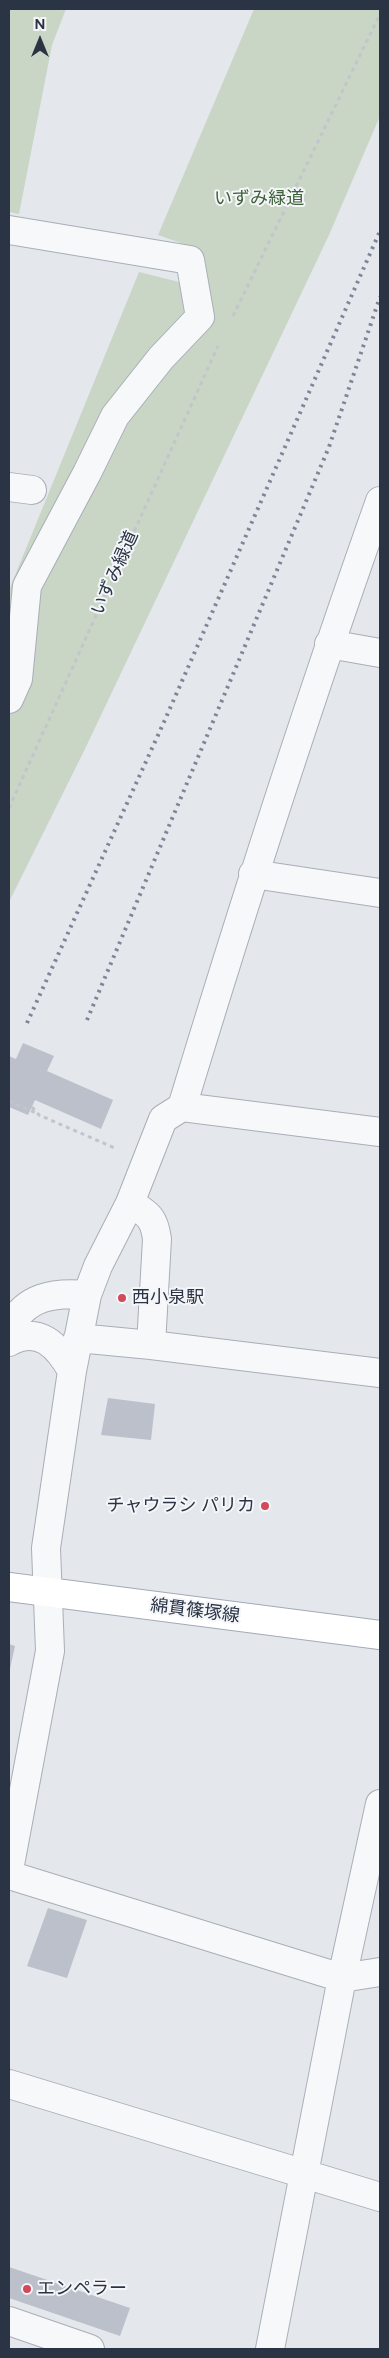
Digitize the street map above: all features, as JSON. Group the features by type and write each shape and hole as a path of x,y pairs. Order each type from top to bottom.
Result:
{"main road":[{"name":"綿貫篠塚線","path":"9,1587 380,1635"}],"street":[{"path":"9,230 190,260 200,317 161,358 115,416 88,473 27,586 18,678 9,699"},
{"path":"9,1870 50,1651 51,1633 47,1592 46,1548 72,1371 88,1295 98,1266 130,1203 163,1120 182,1107 253,874 329,644 380,501"},
{"path":"329,644 380,653"},
{"path":"253,874 380,893"},
{"path":"182,1107 380,1132"},
{"path":"130,1203 146,1213 155,1223 157,1239 151,1345"},
{"path":"9,1330 30,1302 50,1296 88,1295"},
{"path":"9,1342 19,1336 33,1336 50,1341 63,1354 72,1371"},
{"path":"78,1338 380,1373"},
{"path":"270,2349 342,1978 380,1804"},
{"path":"9,1875 342,1978 380,1972"},
{"path":"9,2084 380,2197"},
{"path":"9,2321 90,2349"}],"path":[{"path":"231,320 380,14"},
{"name":"いずみ緑道","path":"9,808 222,337"},
{"path":"9,1102 41,1116"},
{"path":"32,1107 39,1115 124,1152"}],"green space":[{"path":"9,9 66,9 52,45 19,214 9,212"},
{"name":"いずみ緑道","path":"254,9 380,9 380,116 329,235 85,749 9,902 9,590 139,272 179,282 195,248 158,235"}],"building":[{"path":"23,1043 54,1056 47,1071 113,1100 101,1129 35,1100 28,1115 9,1107 9,1056 16,1059"},
{"path":"108,1398 155,1404 151,1440 101,1435"},
{"path":"9,1644 15,1646 10,1669 9,1668"},
{"path":"48,1908 87,1920 67,1978 27,1966"},
{"path":"9,2267 130,2308 120,2336 9,2298"}],"railway":[{"path":"27,1023 164,722 380,231"},
{"path":"87,1020 329,447 380,297"}],"place":[{"name":"西小泉駅","path":"122,1298"},
{"name":"チャウラシ パリカ","path":"265,1506"},
{"name":"エンペラー","path":"27,2289"}]}
